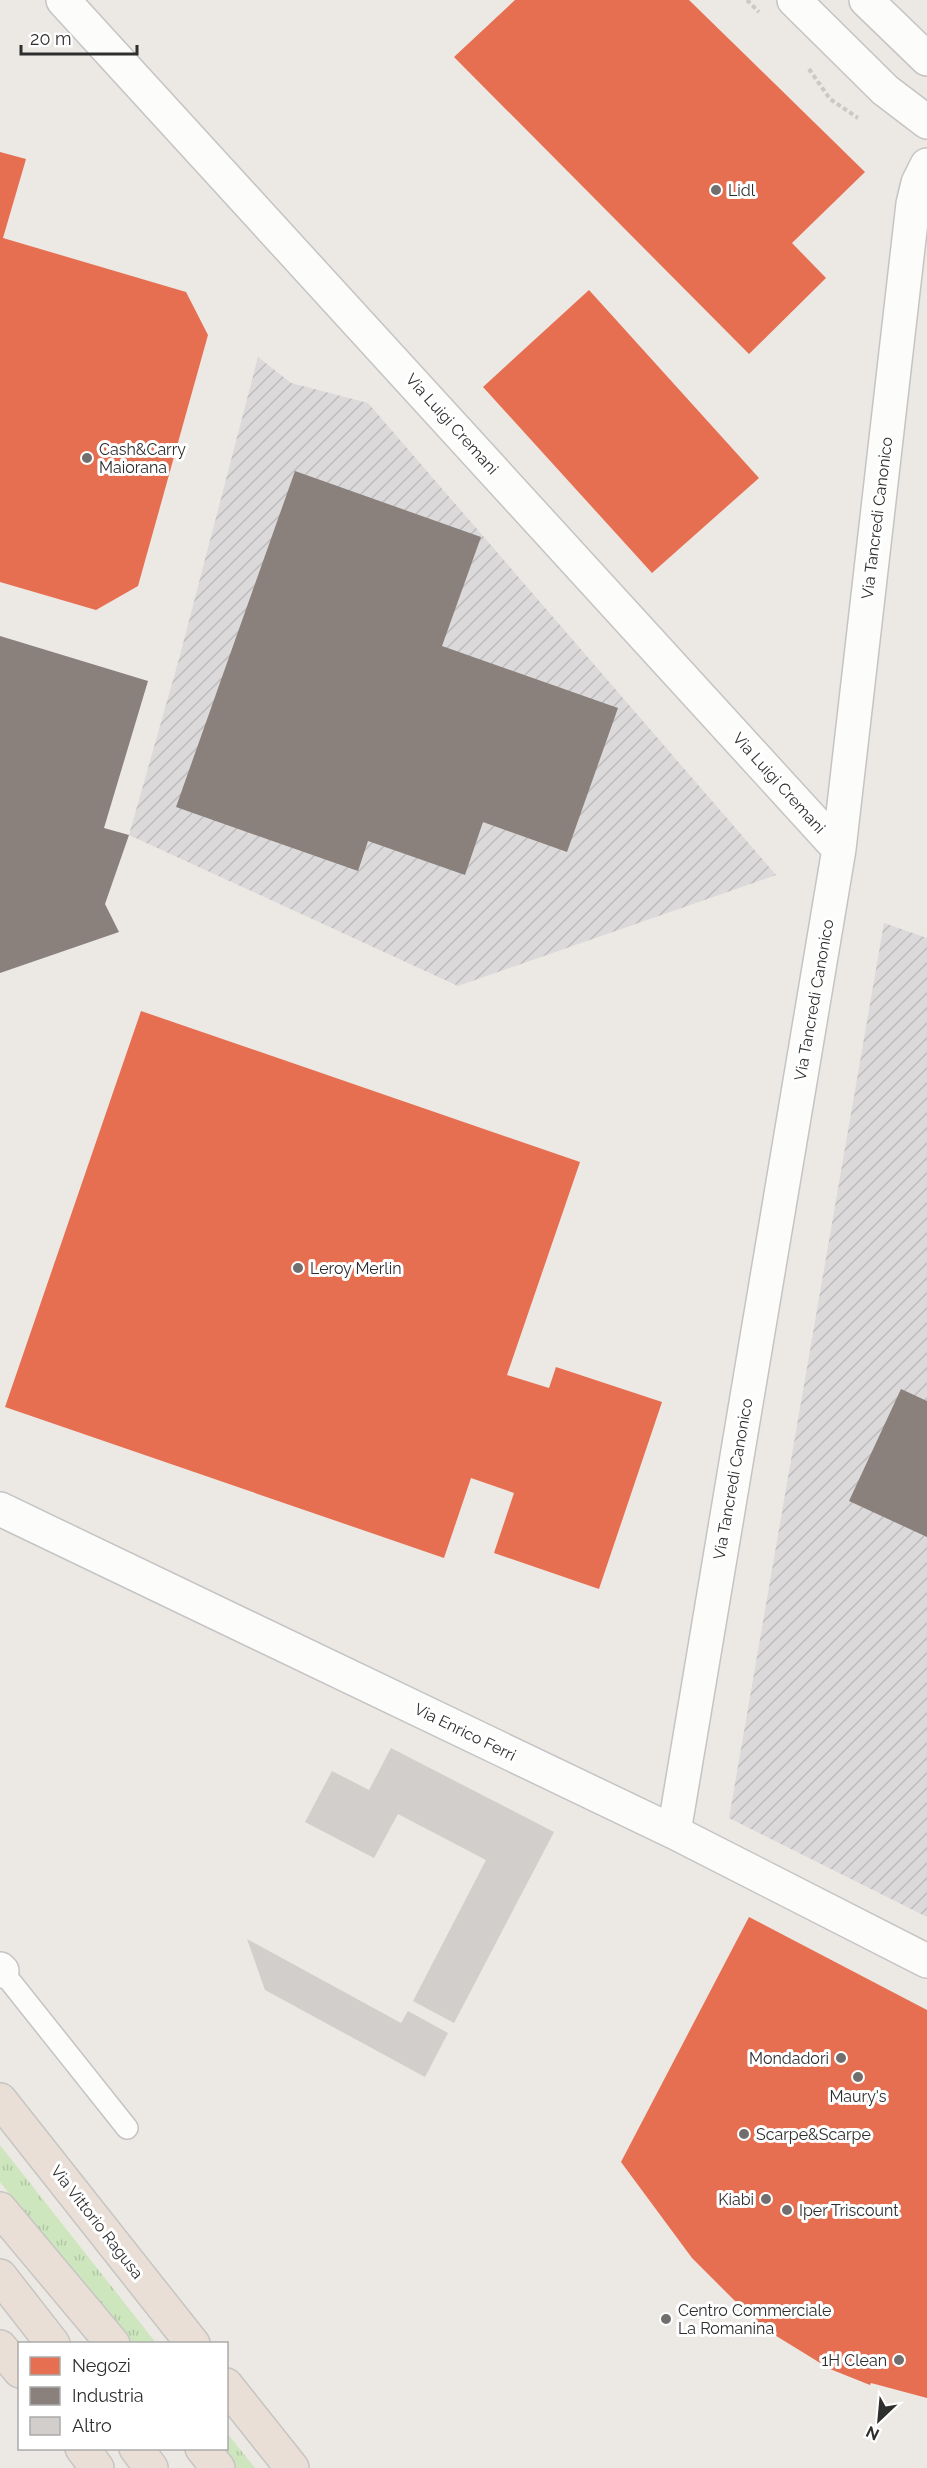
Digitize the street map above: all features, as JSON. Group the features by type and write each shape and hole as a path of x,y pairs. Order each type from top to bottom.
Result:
{"highway":[{"name":"Via Vittorio Ragusa","path":"0,2100 192,2342"},
{"path":"0,2209 112,2342"},
{"path":"0,2276 52,2342"},
{"path":"0,2347 18,2369"},
{"path":"228,2388 292,2468"},
{"path":"84,2450 97,2468"},
{"path":"138,2450 151,2468"},
{"path":"204,2450 218,2468"}],"street":[{"name":"Via Luigi Cremani","path":"63,0 839,849"},
{"path":"794,0 868,75 927,122"},
{"path":"866,0 927,59"},
{"name":"Via Tancredi Canonico","path":"674,1832 839,849 914,204 918,183 927,165"},
{"name":"Via Enrico Ferri","path":"0,1509 674,1832 927,1961"}],"lane":[{"path":"1,1970 127,2128"}],"shaded area":[{"path":"258,357 291,383 368,403 776,875 458,986 129,835 179,659"},
{"path":"884,923 927,938 927,1917 729,1818"}],"green space":[{"path":"0,2145 155,2342 129,2342 0,2182"},
{"path":"228,2434 255,2468 237,2468 221,2450 228,2450"}],"building: Negozi":[{"name":"Lidl","path":"515,0 689,0 865,172 792,243 826,278 749,354 454,57"},
{"name":"Cash&Carry Maiorana","path":"0,152 26,159 3,238 186,292 208,335 138,586 96,610 0,582"},
{"path":"589,290 759,478 652,573 483,387"},
{"name":"Leroy Merlin","path":"141,1011 580,1162 507,1375 549,1388 556,1367 662,1402 599,1589 494,1553 514,1493 471,1478 444,1558 5,1407"},
{"path":"749,1917 927,2010 927,2398 871,2383 870,2385 830,2369 760,2326 692,2258 621,2162"}],"building: Industria":[{"path":"295,471 481,537 442,646 618,708 567,852 483,822 465,875 368,841 358,871 176,807"},
{"path":"0,636 148,681 104,828 129,835 105,904 119,932 0,973"},
{"path":"901,1389 927,1401 927,1537 849,1501"}],"building: Altro":[{"path":"391,1748 554,1832 454,2023 413,2001 486,1860 398,1814 374,1858 305,1822 332,1771 369,1790"},
{"path":"247,1939 401,2023 408,2011 448,2033 425,2077 265,1990"}],"place":[{"name":"Lidl","path":"716,190"},
{"name":"Cash&Carry Maiorana","path":"87,458"},
{"name":"Leroy Merlin","path":"298,1268"},
{"name":"Mondadori","path":"841,2058"},
{"name":"Maury's","path":"858,2077"},
{"name":"Scarpe&Scarpe","path":"744,2134"},
{"name":"Kiabi","path":"766,2199"},
{"name":"Iper Triscount","path":"787,2210"},
{"name":"Centro Commerciale La Romanina","path":"666,2319"},
{"name":"1H Clean","path":"899,2360"}]}
